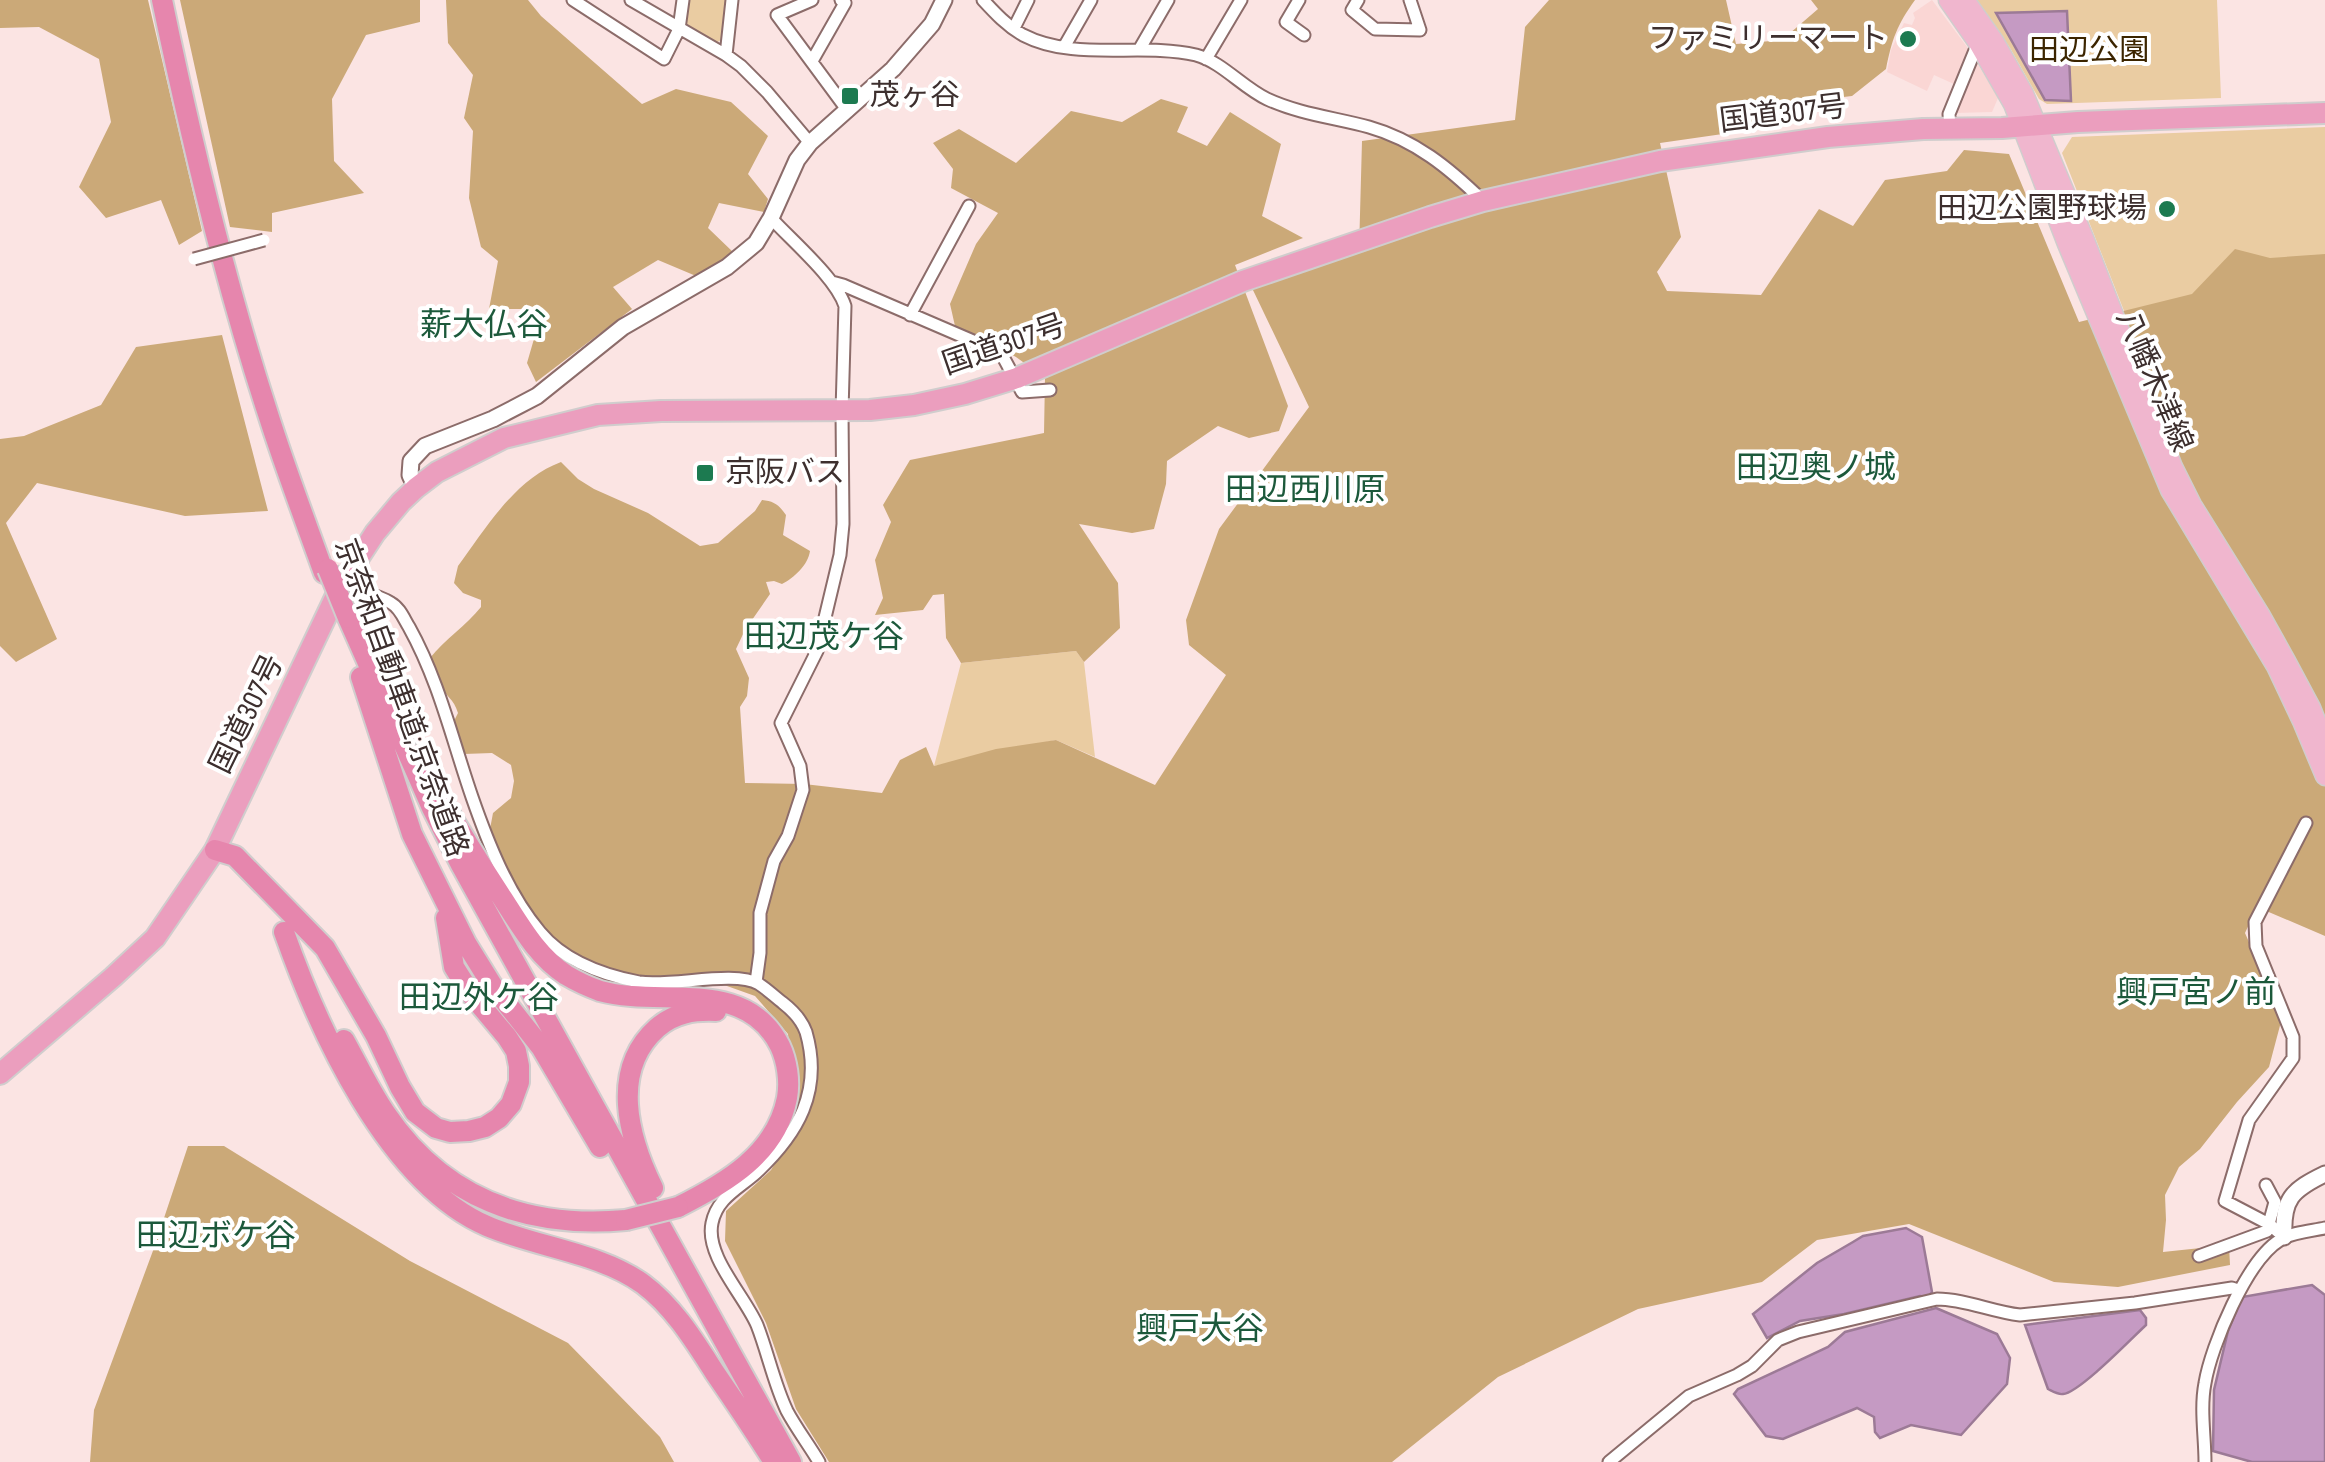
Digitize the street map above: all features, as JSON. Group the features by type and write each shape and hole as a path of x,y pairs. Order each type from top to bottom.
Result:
{"highway":[{"name":"京奈和自動車道;京奈道路","path":"165,0 190,132 268,414 331,576 412,834 478,963 569,1094 730,1372 776,1462"},
{"name":"国道307号","path":"0,1074 155,938 215,850 331,576 416,488 438,472 504,438 598,415 842,411 914,405 966,394 1243,282 1483,200 1660,161 1865,134 2325,113"},
{"name":"京奈和自動車道;京奈道路","path":"345,620 461,864 792,1462"},
{"path":"215,850 228,868 315,953 368,1049 401,1120 432,1152 470,1180 519,1203 562,1212 623,1216 722,1184 754,1159 775,1132 788,1088 785,1060 772,1032 748,1011 727,1002 601,991 564,974 545,958 470,849 410,745 361,647"},
{"path":"287,923 325,948 415,1112 436,1128 469,1131 500,1118 512,1104 519,1066 507,1037 454,967 442,895"},
{"path":"287,923 303,986 346,1072 403,1160 451,1204 480,1224 583,1257 642,1283 688,1330 776,1462"},
{"path":"675,1202 745,1154 762,1134 777,1100 779,1070 768,1045 760,1033 724,1012 700,1010 674,1016 645,1039 631,1066 628,1108 641,1164 667,1219 724,1319 792,1462"}],"main road":[{"name":"八幡木津線","path":"1948,0 2029,126 2173,467 2192,505 2262,616 2312,708 2325,743"},
{"name":"八幡木津線","path":"1965,0 2010,67 2068,244 2170,490 2276,666 2325,776"}],"street":[{"path":"572,0 664,58 678,29 683,0"},
{"path":"726,55 732,0"},
{"path":"812,0 777,15 848,111"},
{"path":"812,62 844,3 841,0"},
{"path":"416,488 410,475 411,461 425,446 493,419 537,396 622,327 727,267 756,243 797,160 893,69 932,24 944,0"},
{"path":"983,0 1022,34 1064,48 1197,56 1286,107 1399,137 1456,174 1483,200"},
{"path":"1014,28 1028,0"},
{"path":"1064,48 1091,0"},
{"path":"1139,50 1168,0"},
{"path":"1206,60 1241,0"},
{"path":"1299,0 1286,22 1304,34"},
{"path":"1358,0 1352,10 1375,29 1420,30 1410,0"},
{"path":"634,1 740,66 810,144"},
{"path":"1950,128 1949,114 1978,43"},
{"path":"910,316 969,206"},
{"path":"756,982 760,913 774,860 788,836 803,790 800,766 781,722 817,651 840,555 843,524 844,306 841,294 771,218"},
{"path":"190,261 264,240"},
{"path":"831,282 1001,353 1022,392 1050,390"},
{"path":"331,576 390,602 400,611 420,648 450,722 472,797 498,863 529,919 548,942 570,960 641,982 682,984 717,978 756,982 790,1008 805,1029 810,1090 802,1118 756,1172 720,1202 711,1226 716,1254 756,1322 787,1410 819,1462"},
{"path":"2284,1237 2270,1224 2225,1201 2249,1120 2292,1058 2293,1037 2256,946 2255,922 2306,822"},
{"path":"2284,1237 2283,1214 2292,1194 2325,1174"},
{"path":"2199,1256 2268,1231 2275,1202 2266,1185"},
{"path":"2204,1462 2205,1380 2238,1290 2270,1247 2284,1237 2325,1228"},
{"path":"1609,1462 1689,1396 1752,1366 1778,1340 1798,1332 1937,1299 2020,1315 2238,1290"}],"shaded area":[{"path":"0,0 148,0 202,231 179,245 161,200 106,218 79,187 111,122 99,59 39,27 0,28"},
{"path":"180,0 420,0 420,22 366,35 332,99 334,161 364,193 272,213 272,232 230,227"},
{"path":"446,0 528,0 541,16 642,104 676,89 731,102 768,136 748,174 768,199 764,212 719,203 708,228 734,253 696,276 658,260 613,287 632,309 536,382 527,363 536,332 530,309 489,309 498,261 481,247 469,198 473,131 464,118 473,75 448,43"},
{"path":"1549,0 1726,0 1736,44 1782,40 1818,9 1811,0 1915,0 1896,33 1886,69 1852,96 1818,100 1806,122 1660,143 1681,237 1657,272 1667,291 1761,295 1819,209 1853,226 1885,180 1947,171 1964,150 2009,154 2079,322 2192,294 2235,249 2270,258 2325,254 2325,936 2257,907 2245,933 2282,1018 2269,1067 2200,1149 2179,1167 2165,1195 2163,1252 2229,1245 2230,1265 2118,1287 2054,1282 1909,1224 1817,1240 1762,1282 1638,1309 1498,1377 1392,1462 829,1462 796,1409 766,1323 725,1241 726,1211 771,1170 797,1127 788,1034 755,996 713,981 626,976 590,963 553,941 524,900 490,829 493,813 511,798 511,765 492,753 464,754 450,729 458,713 436,681 430,658 481,607 481,600 463,593 454,583 458,566 516,492 561,462 594,489 648,513 700,546 718,543 762,500 770,501 786,515 783,535 810,551 791,578 782,584 766,582 770,594 736,649 749,678 747,696 740,707 745,783 804,784 882,793 900,760 926,747 934,766 996,749 1056,740 1155,785 1226,675 1189,645 1186,620 1219,529 1309,407 1252,288 1359,251 1362,141 1515,120 1525,27"},
{"path":"1932,0 1970,51 1998,98 1992,112 1955,113 1965,89 1934,75 1927,91 1887,72 1891,50 1904,23 1912,25 1913,13"},
{"path":"2067,11 2071,101 2045,100 1996,13"},
{"path":"1161,99 1188,107 1177,132 1207,146 1230,112 1281,144 1262,216 1303,238 1235,265 1288,406 1279,431 1249,438 1218,426 1167,461 1166,484 1154,529 1132,533 1079,524 1118,583 1120,628 1084,662 1076,651 961,663 946,638 944,594 933,595 923,610 875,615 883,598 875,560 891,522 883,505 910,460 1044,433 1045,378 1016,357 955,326 950,304 976,244 998,213 951,188 953,169 933,143 959,129 1016,163 1071,111 1122,122"},
{"path":"222,335 268,511 185,516 37,483 6,523 57,639 16,662 0,646 0,439 24,436 101,405 136,347"},
{"path":"188,1146 224,1146 410,1261 568,1343 660,1437 674,1462 90,1462 94,1410"},
{"path":"1906,1228 1922,1237 1932,1292 1928,1297 1800,1321 1767,1338 1753,1314 1817,1263 1863,1236"},
{"path":"2312,1285 2325,1295 2325,1462 2252,1462 2213,1451 2214,1390 2228,1331 2242,1297"},
{"path":"1936,1308 1997,1334 2010,1358 2007,1384 1961,1435 1911,1425 1880,1438 1875,1432 1874,1417 1857,1408 1783,1439 1766,1436 1734,1394 1828,1347 1845,1332"},
{"path":"2140,1310 2146,1325 2093,1375 2063,1394 2048,1389 2025,1325"}],"green space":[{"path":"687,0 726,0 721,40 716,43 685,25"},
{"name":"田辺公園","path":"1977,0 2217,0 2221,98 2047,104 2039,99"},
{"name":"田辺公園","path":"2325,127 2325,427 2150,377 2062,153 2072,137"},
{"path":"1076,651 1084,662 1095,757 1056,740 934,766 961,663"}],"place":[{"name":"ファミリーマート","path":"1908,39"},
{"name":"茂ヶ谷","path":"850,96"},
{"name":"田辺公園野球場","path":"2167,209"},
{"name":"京阪バス","path":"705,473"}],"district":[{"name":"薪大仏谷","path":"484,325"},
{"name":"田辺奥ノ城","path":"1816,468"},
{"name":"田辺西川原","path":"1305,490"},
{"name":"田辺茂ケ谷","path":"824,637"},
{"name":"興戸宮ノ前","path":"2196,993"},
{"name":"田辺外ケ谷","path":"479,998"},
{"name":"田辺ボケ谷","path":"216,1236"},
{"name":"興戸大谷","path":"1200,1329"}]}
